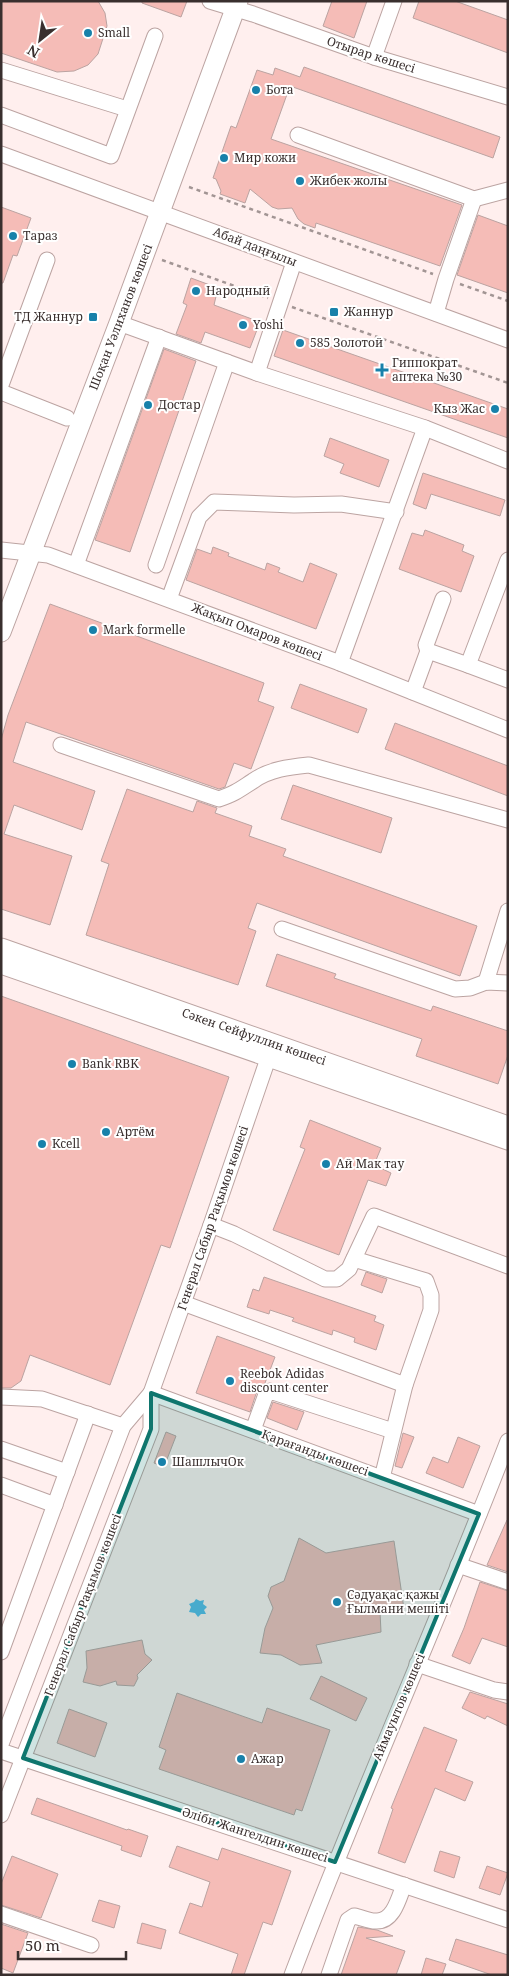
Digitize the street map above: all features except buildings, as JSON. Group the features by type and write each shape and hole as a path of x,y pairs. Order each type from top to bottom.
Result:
{"main road":[{"name":"Шоқан Уәлиханов көшесі","path":"1,632 119,323 237,5"},
{"name":"Сәкен Сейфуллин көшесі","path":"1,948 508,1140"},
{"name":"Сәкен Сейфуллин көшесі","path":"1,964 508,1126"}],"street":[{"path":"374,57 394,1"},
{"name":"Отырар көшесі","path":"214,2 237,5 374,57 508,97"},
{"path":"1,115 111,156 155,36"},
{"path":"1,70 127,109"},
{"path":"298,135 474,199 508,190"},
{"name":"Абай даңғылы","path":"1,154 508,340"},
{"path":"436,313 474,199"},
{"path":"1,385 47,260"},
{"path":"257,373 294,262"},
{"path":"119,323 257,373 425,428 508,461"},
{"path":"76,565 159,338"},
{"path":"156,565 227,362"},
{"path":"1,392 67,418"},
{"path":"340,663 425,428"},
{"path":"169,599 199,517 214,502 294,505 341,504 396,512"},
{"name":"Жақып Омаров көшесі","path":"1,550 48,555 340,663 508,730"},
{"path":"468,665 508,560"},
{"path":"413,692 428,651 426,645 444,599"},
{"path":"428,651 508,680"},
{"path":"61,745 219,799 246,788 253,781 283,768 309,765 508,820"},
{"path":"486,982 508,912"},
{"path":"282,929 455,989 470,988 486,982 508,982"},
{"name":"Генерал Сабыр Рақымов көшесі","path":"1,1815 151,1429 151,1393 271,1051"},
{"path":"211,1225 234,1234 325,1279 337,1279 349,1269 374,1216 508,1266"},
{"path":"354,1259 426,1280 431,1295 431,1310 404,1385 382,1478"},
{"path":"183,1303 404,1385"},
{"path":"253,1430 265,1397 270,1391 393,1431"},
{"name":"Генерал Сабыр Рақымов көшесі","path":"1,1744 123,1426 151,1393"},
{"name":"Қарағанды көшесі","path":"151,1393 479,1514"},
{"path":"1,1397 42,1399 123,1426"},
{"path":"1,1652 88,1414"},
{"name":"Аймауытов көшесі","path":"292,1975 334,1862 508,1441"},
{"path":"1,1449 67,1472"},
{"path":"1,1485 55,1505"},
{"path":"458,1565 508,1582"},
{"path":"417,1664 494,1690 508,1692"},
{"name":"Әліби Жангелдин көшесі","path":"1,1751 508,1920"},
{"path":"329,1975 348,1920 354,1916 377,1922 387,1919 392,1913 404,1885"},
{"path":"1,1914 91,1945"}],"path":[{"path":"189,187 508,301"},
{"path":"162,260 508,384"}],"highlighted area":[{"path":"151,1393 479,1514 335,1862 23,1758 151,1429"}],"water":[{"path":"196,1599 204,1600 203,1604 207,1607 204,1610 206,1614 201,1614 198,1617 195,1613 189,1612 191,1607 189,1604"}],"place":[{"name":"Small","path":"88,33"},
{"name":"Бота","path":"256,90"},
{"name":"Мир кожи","path":"224,158"},
{"name":"Жибек жолы","path":"300,181"},
{"name":"Тараз","path":"13,236"},
{"name":"Народный","path":"196,291"},
{"name":"Жаннур","path":"334,312"},
{"name":"ТД Жаннур","path":"93,317"},
{"name":"Yoshi","path":"243,325"},
{"name":"585 Золотой","path":"300,343"},
{"name":"Гиппократ аптека №30","path":"382,370"},
{"name":"Достар","path":"148,405"},
{"name":"Кыз Жас","path":"495,409"},
{"name":"Mark formelle","path":"93,630"},
{"name":"Bank RBK","path":"72,1064"},
{"name":"Артём","path":"106,1132"},
{"name":"Kcell","path":"42,1144"},
{"name":"Ай Мак тау","path":"326,1164"},
{"name":"Reebok Adidas discount center","path":"230,1381"},
{"name":"ШашлычОк","path":"162,1462"},
{"name":"Сәдуақас қажы Ғылмани мешіті","path":"337,1602"},
{"name":"Ажар","path":"241,1759"}]}
